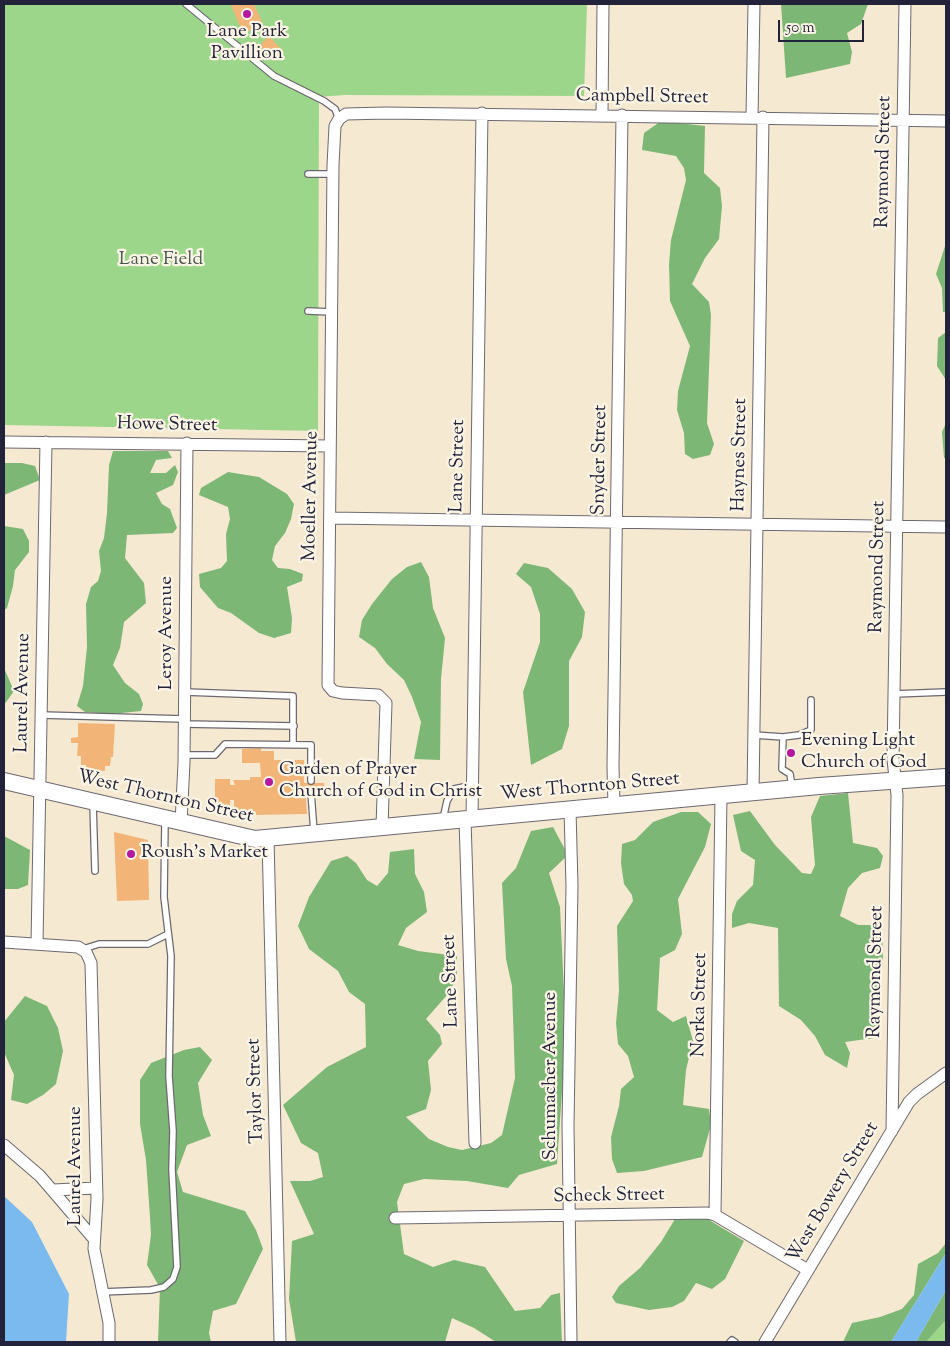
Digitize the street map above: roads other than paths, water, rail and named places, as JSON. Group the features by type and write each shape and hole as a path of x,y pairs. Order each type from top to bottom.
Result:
{"main road":[{"name":"West Thornton Street","path":"4,782 248,839 792,789 946,778"}],"street":[{"path":"602,114 603,4"},
{"name":"Haynes Street","path":"753,793 757,524 758,117 754,4"},
{"name":"Raymond Street","path":"892,1131 896,782 893,760 906,4"},
{"name":"Campbell Street","path":"339,119 346,114 386,112 946,121"},
{"name":"Lane Street","path":"474,1143 469,819 473,785 482,113"},
{"name":"Snyder Street","path":"614,806 622,115"},
{"name":"Moeller Avenue","path":"339,119 335,126 333,174 328,685 333,691 342,693 378,695 386,703 382,827"},
{"name":"Howe Street","path":"4,442 330,446"},
{"name":"Laurel Avenue","path":"36,944 46,442"},
{"name":"Leroy Avenue","path":"173,821 184,755 187,443"},
{"path":"330,518 946,527"},
{"name":"Norka Street","path":"715,1215 721,796"},
{"name":"Schumacher Avenue","path":"570,810 570,1216 572,1342"},
{"name":"Taylor Street","path":"268,838 280,1342"},
{"path":"4,942 75,946 83,949"},
{"name":"Laurel Avenue","path":"83,949 91,963 92,989 96,1188 94,1239 109,1323 109,1342"},
{"name":"West Bowery Street","path":"765,1342 892,1131 917,1094 946,1073"},
{"path":"4,1145 40,1176 94,1239"},
{"path":"53,1190 96,1188"},
{"name":"Scheck Street","path":"395,1218 699,1212 715,1215 808,1270"}],"lane":[{"path":"186,4 274,76 324,100 335,109 339,119"},
{"path":"308,174 333,174"},
{"path":"308,311 332,312"},
{"path":"184,692 293,696 293,745"},
{"path":"894,694 946,692"},
{"path":"754,735 783,737 799,735 811,730 811,700"},
{"path":"41,716 294,726"},
{"path":"783,737 782,770 790,774 792,789"},
{"path":"184,755 215,755 225,744 311,745 311,781"},
{"path":"442,821 446,801 454,789 473,785"},
{"path":"311,792 314,834"},
{"path":"93,802 94,871"},
{"path":"102,1292 151,1290 164,1287 173,1279 178,1267 172,1169 174,1131 169,1076 171,956 164,897 173,821"},
{"path":"83,949 99,944 148,944 168,934"},
{"path":"730,1342 732,1340 735,1342"}],"water":[{"path":"4,1196 32,1222 69,1294 66,1342 4,1342"},
{"path":"946,1253 946,1290 916,1342 891,1342"}],"place":[{"name":"Lane Park Pavillion","path":"247,14"},
{"name":"Evening Light Church of God","path":"791,753"},
{"name":"Garden of Prayer Church of God in Christ","path":"269,782"},
{"name":"Roush's Market","path":"131,854"}],"park label":[{"name":"Lane Field","path":"161,261"}]}
